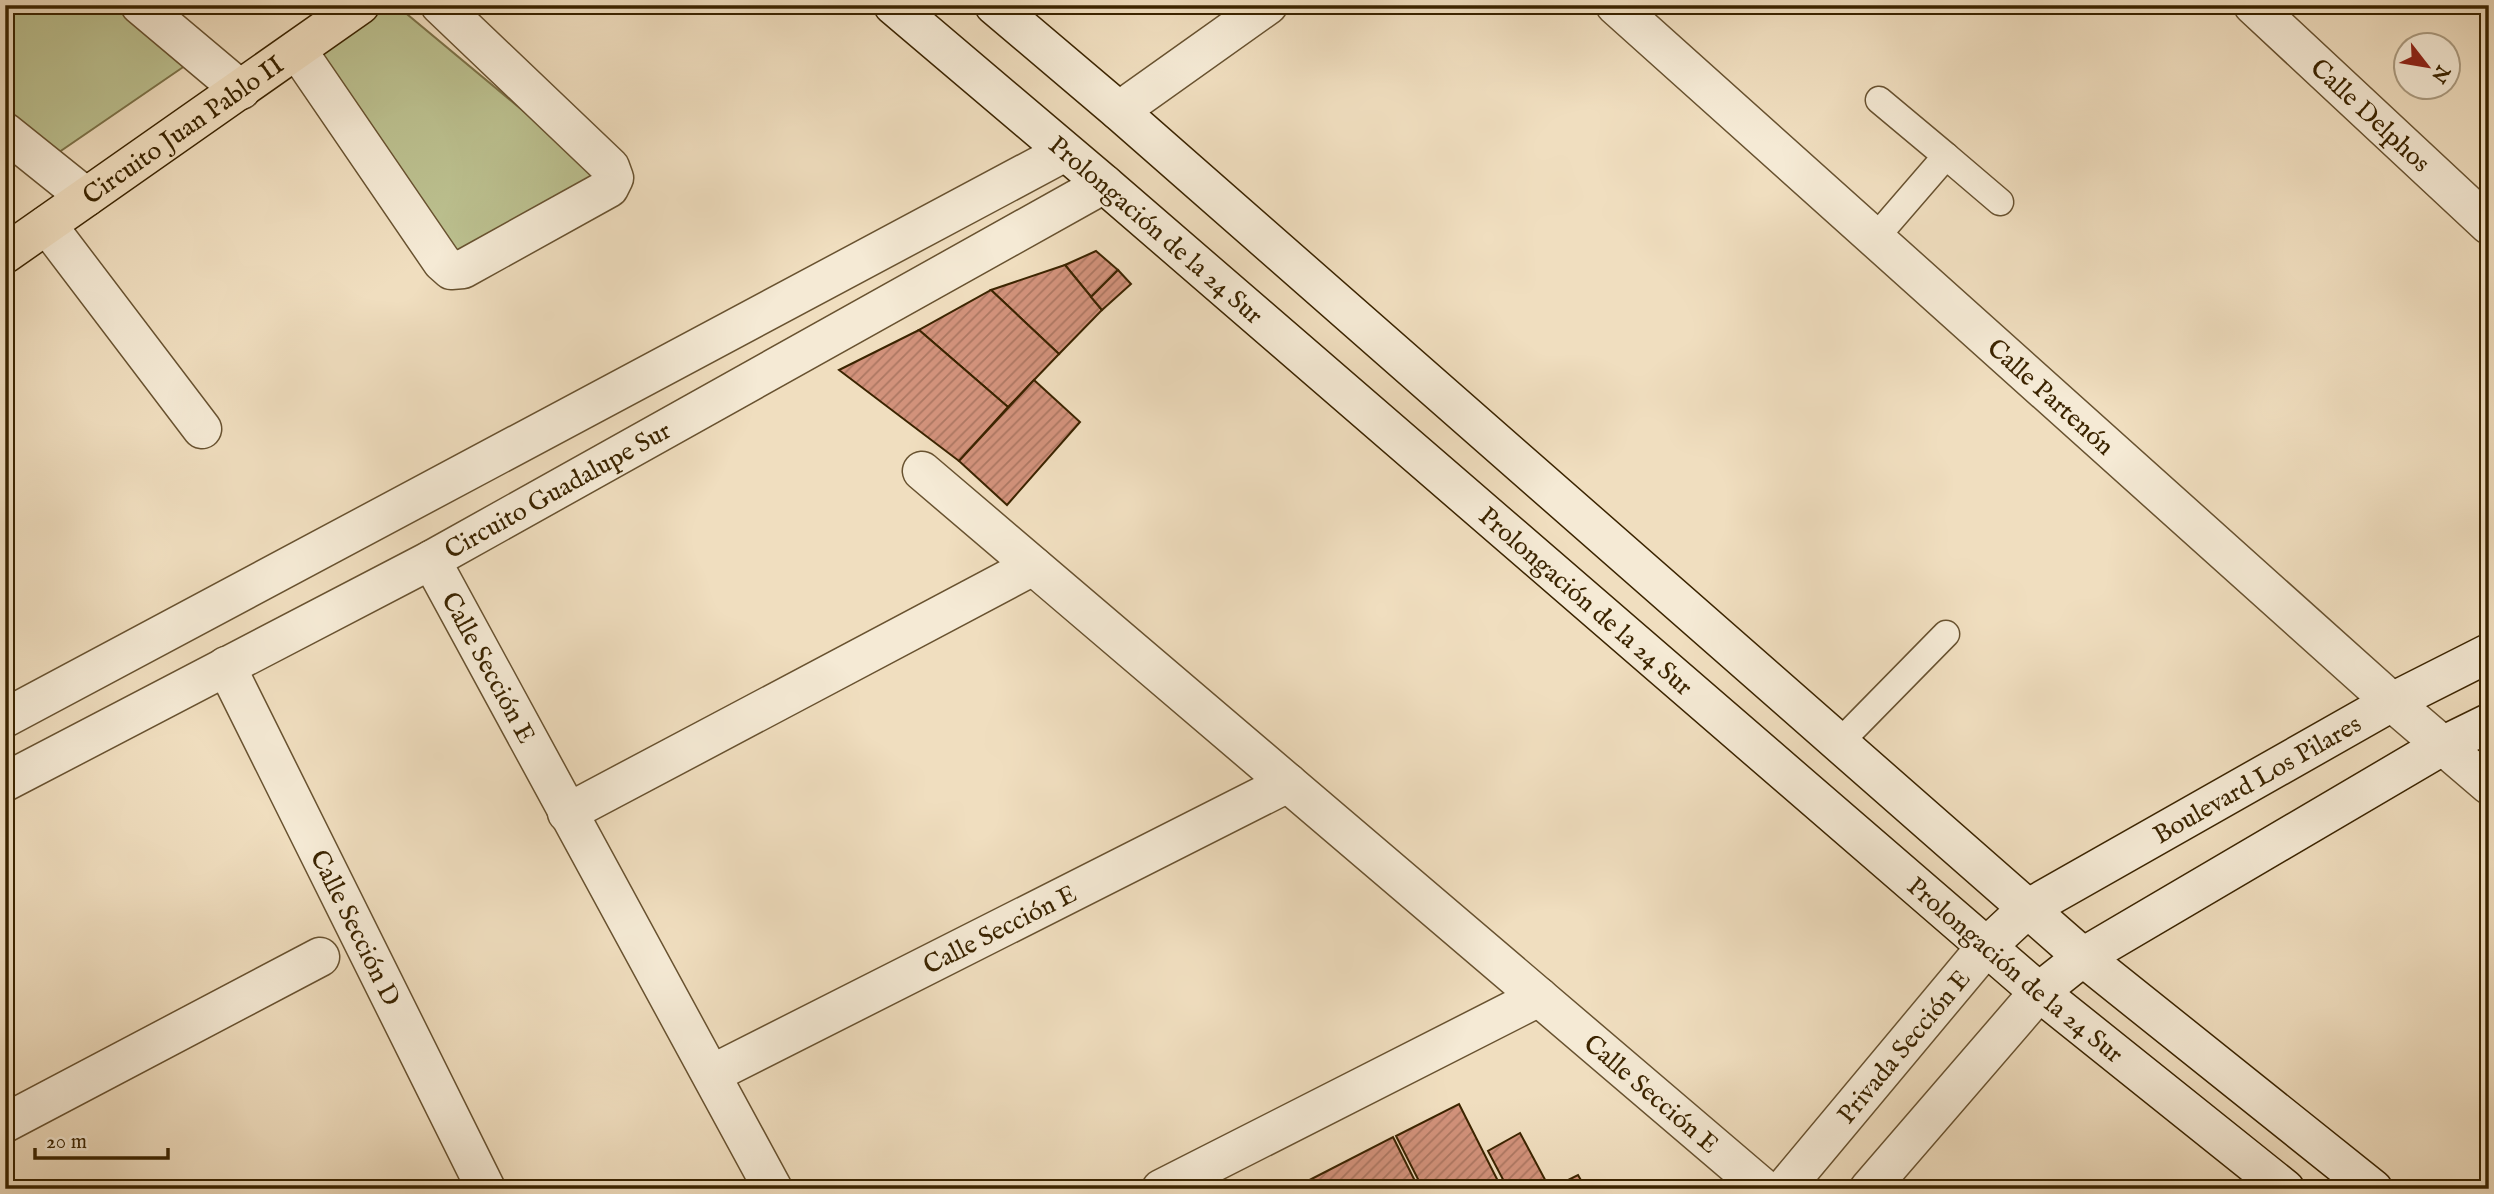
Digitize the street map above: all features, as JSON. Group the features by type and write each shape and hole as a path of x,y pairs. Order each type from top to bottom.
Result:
{"main road":[{"name":"Circuito Juan Pablo II","path":"5,254 360,5"}],"street":[{"path":"140,5 241,90"},
{"path":"297,50 442,262 451,270 463,269 609,188 614,178 610,167 440,5"},
{"name":"Prolongación de la 24 Sur","path":"892,5 1104,184 1986,947 2286,1189"},
{"name":"Prolongación de la 24 Sur","path":"993,5 1119,111 2027,909 2373,1189"},
{"path":"1119,111 1268,5"},
{"name":"Calle Partenón","path":"1615,5 2392,702 2489,785"},
{"name":"Calle Delphos","path":"2253,5 2489,225"},
{"path":"5,132 86,197"},
{"path":"5,718 1065,152"},
{"name":"Circuito Guadalupe Sur","path":"5,782 431,560 1104,184"},
{"path":"47,225 202,429"},
{"path":"532,437 562,487"},
{"name":"Calle Sección E","path":"922,471 1764,1189"},
{"name":"Calle Sección E","path":"431,560 772,1189"},
{"path":"566,813 1033,566"},
{"name":"Boulevard Los Pilares","path":"2027,909 2392,702 2489,653"},
{"name":"Calle Sección D","path":"226,666 486,1189"},
{"path":"1869,1189 2039,992 2083,957 2442,746 2489,723"},
{"name":"Calle Sección E","path":"712,1074 1288,783"},
{"name":"Privada Sección E","path":"1784,1189 1986,947 2027,909"},
{"name":"Calle Sección D","path":"5,1123 320,957"},
{"path":"1161,1189 1539,997"}],"lane":[{"path":"1879,100 2000,202"},
{"path":"1876,237 1946,156"},
{"path":"1839,743 1945,634"}],"green space":[{"path":"13,5 126,5 192,61 49,159 5,120 5,14"},
{"path":"380,5 396,5 605,179 452,260 312,55"}],"building":[{"path":"1096,251 1118,270 1091,297 1065,265"},
{"path":"1065,265 1102,310 1059,354 991,290"},
{"path":"1118,270 1131,284 1102,310 1091,297"},
{"path":"991,290 1059,354 1008,407 919,330"},
{"path":"919,330 1008,407 959,461 839,370"},
{"path":"1034,380 1080,422 1007,505 959,461"},
{"path":"1459,1104 1502,1189 1423,1189 1396,1136"},
{"path":"1520,1133 1550,1189 1508,1189 1488,1151"},
{"path":"1393,1137 1418,1187 1292,1189"},
{"path":"1578,1175 1586,1189 1550,1189"}]}
